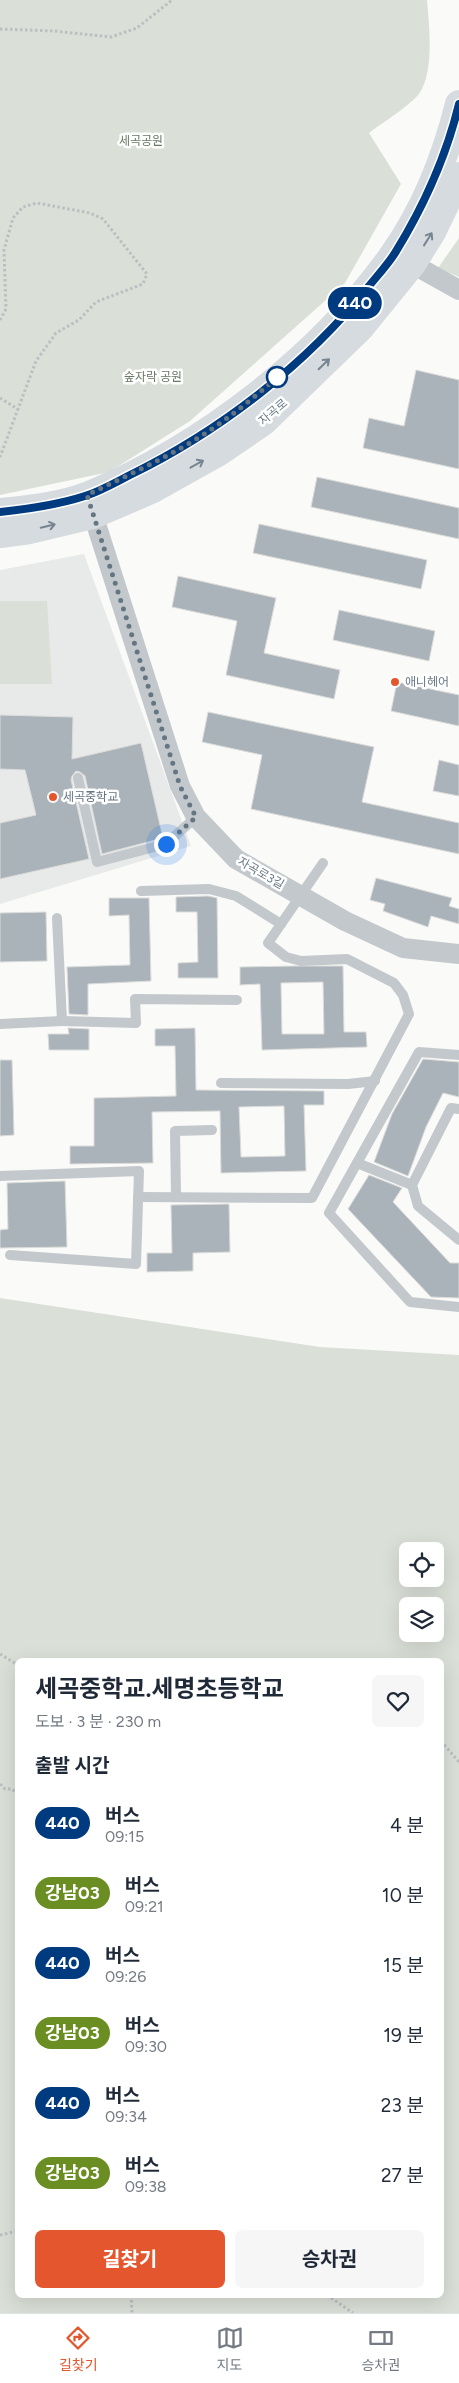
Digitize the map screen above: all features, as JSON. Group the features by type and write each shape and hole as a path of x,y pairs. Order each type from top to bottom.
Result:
{"main road":[{"name":"자곡로","path":"403,259 427,193 450,141 459,104"},
{"name":"자곡로","path":"0,534 30,530 90,505 147,467 208,431 250,401 323,338 359,298 432,232 459,176"},
{"name":"자곡로","path":"0,512 90,505"}],"street":[{"path":"403,259 459,290"},
{"name":"자곡로3길","path":"90,505 180,786 196,817 236,859 345,921 403,948 459,954"}],"lane":[{"path":"78,778 97,862 166,844 196,817"},
{"path":"138,1197 312,1198 409,1014 403,995 394,983 347,959 301,961 286,957 268,943 323,863"},
{"path":"141,891 209,889 236,896 281,924"},
{"path":"57,918 62,1021"},
{"path":"0,1024 62,1021 136,1023 135,999 237,1000"},
{"path":"459,1055 419,1052 328,1214 410,1302 459,1306"},
{"path":"221,1083 348,1084 375,1081"},
{"path":"459,1110 450,1108 412,1185 418,1206 459,1240"},
{"path":"176,1196 175,1131 212,1130"},
{"path":"357,1163 412,1185"},
{"path":"0,1176 139,1171 136,1264 10,1255"}],"path":[{"path":"0,29 54,31 111,37 137,28 172,0"},
{"path":"0,320 6,309 4,250 13,218 23,207 37,203 90,213 103,219 147,274 143,284 96,302 79,320 56,334 36,361 0,457"},
{"path":"0,398 19,410"},
{"path":"0,1654 15,1663"},
{"path":"444,1744 459,1762"},
{"path":"0,1784 5,1789 12,1789 15,1792"},
{"path":"0,2235 15,2232"},
{"path":"131,2298 132,2313"},
{"path":"332,2298 354,2313"}],"shaded area":[{"path":"84,554 191,846 0,904 0,570"}],"green space":[{"name":"세곡공원","path":"0,0 427,0 430,49 427,75 418,95 402,110 369,133 401,184 345,283 190,421 109,472 0,495"},
{"path":"459,238 459,277 438,268"},
{"path":"0,601 47,601 52,684 0,684"},
{"path":"0,1298 320,1347 459,1355 459,2313 0,2313"}],"building":[{"path":"416,370 459,380 459,469 363,448 369,418 404,426"},
{"path":"317,477 459,508 459,539 311,507"},
{"path":"259,524 427,560 421,589 253,553"},
{"path":"178,576 276,598 264,653 340,670 334,699 226,675 237,621 172,607"},
{"path":"339,610 435,631 429,661 333,640"},
{"path":"397,682 459,695 459,726 391,711"},
{"path":"208,712 374,747 362,802 459,823 459,854 251,809 262,755 202,742"},
{"name":"세곡중학교","path":"0,715 73,717 72,759 141,743 163,838 102,854 85,776 76,771 71,780 89,859 0,879 0,823 36,815 25,770 0,769"},
{"path":"439,760 459,765 459,796 433,791"},
{"path":"376,878 452,898 449,906 459,909 459,924 431,916 428,927 383,911 385,904 370,900"},
{"path":"208,896 217,898 218,978 178,978 178,963 198,962 197,912 176,912 176,897"},
{"path":"109,898 149,898 151,981 88,984 88,1015 69,1014 67,967 130,965 129,915 109,916"},
{"path":"46,912 47,961 0,962 0,913"},
{"path":"343,966 344,1032 366,1032 367,1047 262,1050 260,984 240,985 240,967","holes":["323,982 324,1034 282,1034 281,983"]},
{"path":"68,1028 89,1029 89,1050 49,1050 48,1034 69,1034"},
{"path":"195,1028 196,1090 324,1091 324,1105 304,1105 306,1171 221,1173 220,1111 152,1112 153,1163 70,1164 70,1146 94,1146 94,1098 176,1096 175,1046 155,1046 155,1029","holes":["284,1106 285,1156 241,1157 239,1107"]},
{"path":"423,1059 459,1062 459,1097 443,1093 426,1127 408,1176 374,1162 392,1114"},
{"path":"0,1060 12,1060 14,1135 0,1136"},
{"path":"369,1175 402,1188 393,1202 450,1263 459,1263 459,1298 431,1297 348,1209"},
{"path":"65,1181 67,1247 0,1248 0,1230 8,1229 7,1183"},
{"path":"229,1204 230,1252 193,1253 193,1271 147,1272 147,1253 172,1253 171,1205"}],"bus line":[{"name":"440","path":"0,512 38,508 87,495 147,467 208,431 250,401 323,338 359,298 394,254 424,202 450,141 459,104"}],"place":[{"name":"애니헤어","path":"395,682"},
{"name":"세곡중학교","path":"53,797"}],"route":[{"path":"166,844 181,833 196,817 180,786 87,495 147,467 208,431 250,401 279,376 277,377"}],"park label":[{"name":"숲자락 공원","path":"153,377"}]}
